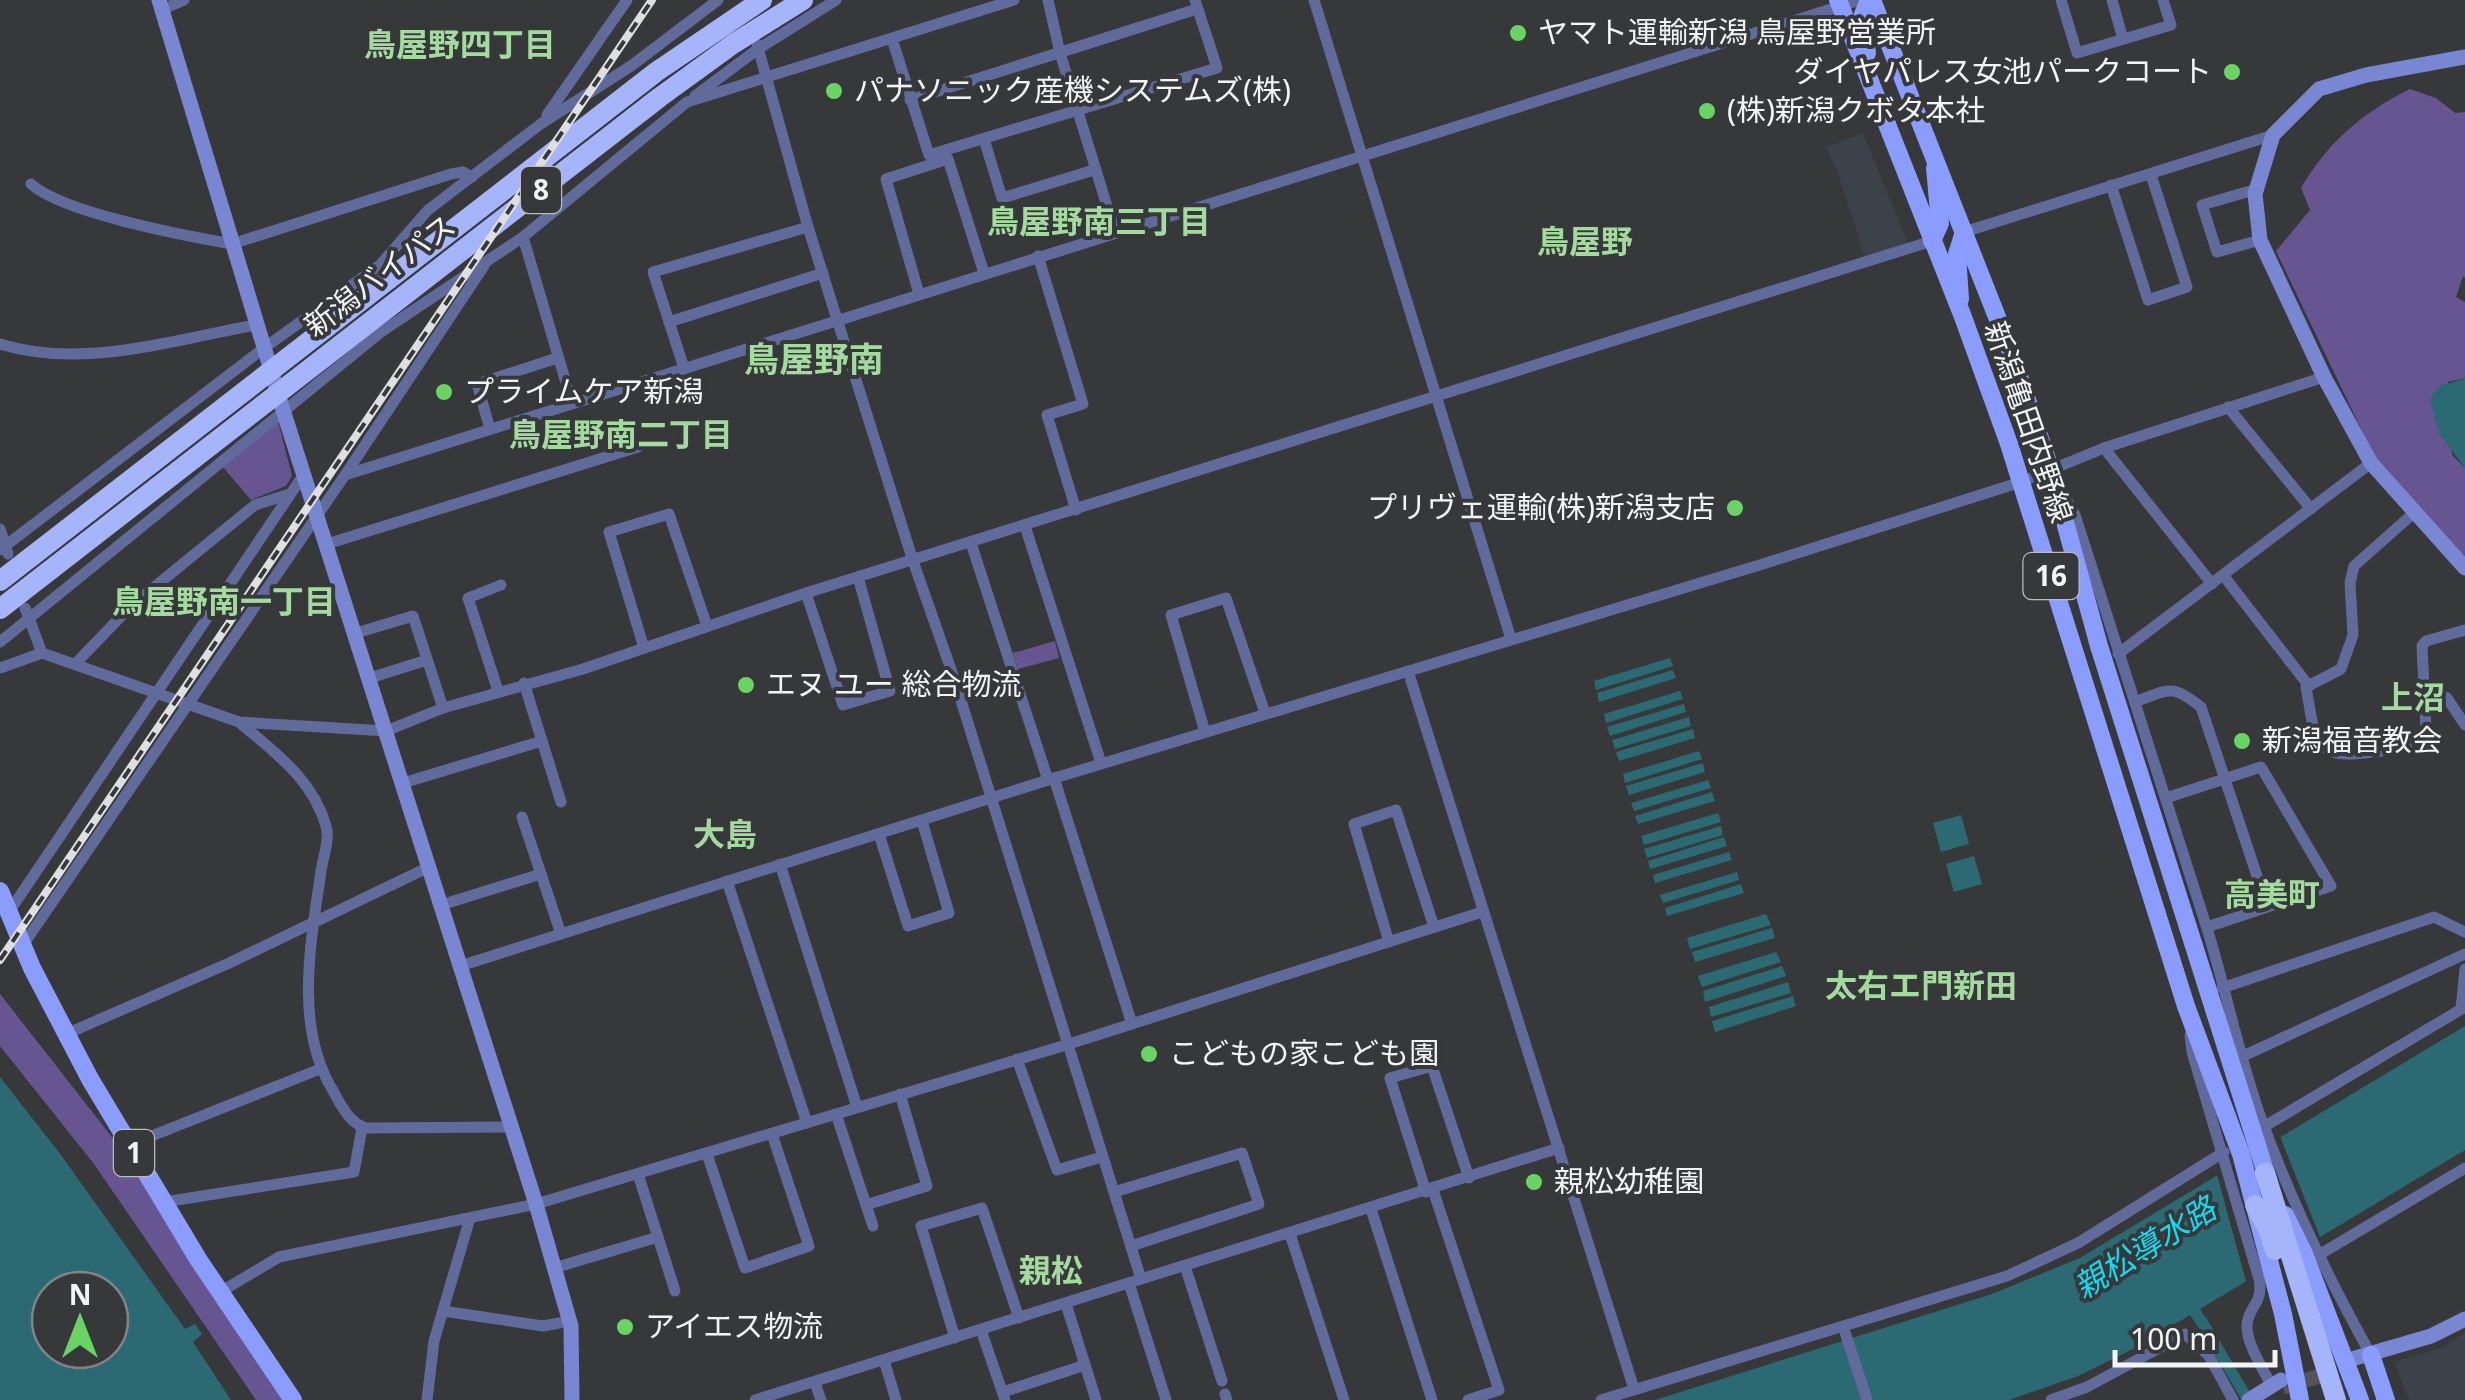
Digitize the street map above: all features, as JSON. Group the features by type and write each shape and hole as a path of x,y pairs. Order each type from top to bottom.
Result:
{"highway":[{"name":"新潟バイパス","path":"0,581 268,363 656,72 762,0"},
{"name":"新潟バイパス","path":"0,609 279,399 660,97 803,0"},
{"path":"2265,1173 2336,1400"},
{"path":"2255,1205 2291,1262 2322,1400"}],"main road":[{"name":"新潟亀田内野線","path":"1871,0 2012,354 2050,470 2247,1146"},
{"path":"1868,78 1862,17 1871,0"},
{"name":"新潟亀田内野線","path":"1840,2 1960,310 2021,482 2186,1006 2247,1146"},
{"path":"1932,242 1940,223 1934,190 1935,158"},
{"path":"1960,310 1958,254 1964,232"},
{"name":"1","path":"0,891 66,1034 129,1145 198,1259 293,1400"},
{"name":"16","path":"2247,1146 2265,1173"},
{"name":"16","path":"2247,1146 2255,1205"},
{"path":"2291,1262 2300,1400"},
{"path":"2291,1262 2360,1400"},
{"path":"2359,1360 2386,1400"}],"street":[{"path":"184,0 160,5 279,399 536,1204 570,1321 572,1400"},
{"path":"542,123 627,0"},
{"path":"0,529 5,550 268,363 380,265 428,210 542,123 631,66 718,0"},
{"path":"0,642 26,614 279,399 523,237 757,47 836,0"},
{"path":"687,102 1014,0"},
{"path":"1048,0 1060,53 1115,232"},
{"path":"1314,0 1512,639"},
{"path":"345,475 1840,2 1860,0"},
{"path":"2061,0 2077,52 2171,25 2163,0"},
{"path":"2112,0 2123,39"},
{"path":"892,40 910,100 929,155 1217,68 1196,4 1060,53 910,100"},
{"path":"757,47 808,227 1131,1246 1135,1281 1166,1400"},
{"path":"2465,57 2366,75 2319,89 2273,136 2257,189 2260,240 2324,377 2372,462 2465,568"},
{"path":"1964,232 2273,136"},
{"path":"984,139 1002,198 1094,170"},
{"path":"920,294 886,179 948,159 984,273"},
{"path":"31,184 54,200 186,236 232,244 451,174 463,172 472,177"},
{"path":"2112,186 2148,300 2188,288 2150,175"},
{"path":"2257,189 2202,205 2216,252 2260,240"},
{"path":"684,368 653,272 808,227"},
{"path":"523,237 572,403"},
{"path":"0,668 42,653 239,722 386,730 443,708 583,669 806,593 1932,242"},
{"path":"1038,256 1083,404 1048,415 1076,510"},
{"path":"23,946 486,262"},
{"path":"669,322 823,273"},
{"path":"0,344 44,354 80,356 258,325"},
{"path":"490,429 477,384 558,358"},
{"path":"460,966 1051,779 2021,482 2104,448 2324,377"},
{"path":"2228,407 2311,509"},
{"path":"326,544 638,447"},
{"path":"2104,448 2212,584"},
{"path":"2118,654 2372,462"},
{"path":"2050,470 2075,515 2207,927 2244,1056 2247,1146 2291,1262 2359,1360 2431,1336 2465,1319"},
{"path":"9,912 304,474"},
{"path":"76,663 131,606 255,505 290,494"},
{"path":"2415,512 2354,566 2350,583 2353,635 2341,669 2306,688 2316,738 2330,753 2342,756 2420,744 2426,730 2422,646 2426,641 2465,630"},
{"path":"644,648 609,532 670,514 706,626"},
{"path":"1025,526 1101,764"},
{"path":"971,543 1132,1024"},
{"path":"2223,575 2309,686"},
{"path":"806,593 844,706 890,691 858,577"},
{"path":"498,691 468,598 501,585"},
{"path":"1204,732 1170,614 1226,598 1266,714"},
{"path":"26,614 42,653"},
{"path":"356,633 413,616 443,708"},
{"path":"370,678 428,660"},
{"path":"1408,671 1634,1390"},
{"path":"524,683 561,802"},
{"path":"2424,686 2447,698 2465,725"},
{"path":"2136,700 2170,689 2180,690 2201,707 2267,906"},
{"path":"239,722 299,774 316,796 328,832 307,975 313,1050 320,1069 352,1121 362,1128 510,1126"},
{"path":"403,783 542,741"},
{"path":"2166,798 2261,767 2332,886 2207,927"},
{"path":"1388,942 1354,824 1396,810 1434,927"},
{"path":"522,818 561,934"},
{"path":"879,834 908,926 949,913 922,821"},
{"path":"780,864 857,1107"},
{"path":"66,1034 316,922 429,866"},
{"path":"441,905 541,874"},
{"path":"727,881 807,1123"},
{"path":"222,1290 279,1257 536,1204 1066,1045 1482,912"},
{"path":"2222,988 2434,918 2465,932"},
{"path":"2244,1056 2465,954"},
{"path":"1601,1400 1845,1330 2044,1261 2247,1146 2463,1008 2465,969"},
{"path":"1017,1059 1057,1170 1102,1156"},
{"path":"1468,1400 1499,1390 1390,1078 1432,1066 1469,1178"},
{"path":"129,1145 320,1069"},
{"path":"866,1206 928,1186 900,1094"},
{"path":"836,1114 874,1226"},
{"path":"164,1202 354,1172 362,1128"},
{"path":"707,1154 745,1268 809,1246 772,1134"},
{"path":"2247,1146 2291,1262"},
{"path":"755,1400 1559,1148"},
{"path":"1114,1192 1242,1152 1259,1204 1131,1246"},
{"path":"2252,1398 2278,1385 2247,1330 2248,1318 2261,1295 2291,1262 2465,1168"},
{"path":"638,1174 675,1291"},
{"path":"955,1338 921,1226 982,1208 1019,1318"},
{"path":"1371,1209 1432,1400"},
{"path":"426,1400 434,1341 470,1218"},
{"path":"1290,1234 1344,1400"},
{"path":"554,1268 658,1237"},
{"path":"1185,1266 1224,1392"},
{"path":"1066,1304 1096,1400"},
{"path":"443,1311 543,1326 570,1321"},
{"path":"981,1330 1004,1396 1085,1365"},
{"path":"1845,1330 1867,1400"},
{"path":"2051,1400 2087,1387 2185,1334 2209,1356 2233,1400"},
{"path":"884,1360 896,1400"},
{"path":"815,1383 821,1400"}],"shaded area":[{"path":"2410,89 2436,98 2455,113 2465,112 2465,278 2456,297 2465,302 2465,378 2448,382 2452,455 2465,468 2465,560 2376,460 2276,251 2310,210 2301,188 2323,156 2362,119"},
{"path":"1863,133 1908,244 1865,258 1838,172 1826,147"},
{"path":"278,421 292,476 286,486 251,500 222,466"},
{"path":"1055,641 1059,658 1018,669 1013,653"},
{"path":"0,994 126,1155 288,1400 256,1400 94,1164 0,1046"},
{"path":"2465,1333 2465,1400 2409,1400 2394,1362 2443,1347"}],"water":[{"path":"2465,378 2465,468 2439,434 2430,400 2438,387"},
{"path":"1670,658 1673,666 1596,690 1594,681"},
{"path":"1673,670 1676,678 1599,702 1597,693"},
{"path":"1680,691 1683,699 1606,723 1604,714"},
{"path":"1684,704 1686,712 1610,736 1607,727"},
{"path":"1689,717 1691,726 1615,749 1612,740"},
{"path":"1693,729 1695,738 1619,761 1616,752"},
{"path":"1699,751 1702,759 1625,783 1623,774"},
{"path":"1703,763 1705,772 1629,795 1626,786"},
{"path":"1708,780 1711,788 1634,811 1631,803"},
{"path":"1712,792 1715,801 1638,824 1635,816"},
{"path":"1718,813 1721,822 1644,845 1641,836"},
{"path":"1961,815 1969,844 1941,852 1933,823"},
{"path":"1721,826 1723,835 1647,858 1644,849"},
{"path":"1724,837 1727,846 1650,869 1648,861"},
{"path":"1729,852 1732,860 1655,883 1653,875"},
{"path":"1974,856 1982,884 1954,892 1946,864"},
{"path":"1737,872 1739,880 1663,903 1660,895"},
{"path":"1741,884 1744,893 1667,916 1665,908"},
{"path":"1766,914 1771,925 1690,949 1687,938"},
{"path":"1772,928 1775,938 1695,962 1692,952"},
{"path":"1776,952 1781,962 1702,987 1698,976"},
{"path":"1782,966 1786,976 1705,1002 1703,991"},
{"path":"1788,982 1791,993 1711,1017 1709,1007"},
{"path":"1793,996 1796,1006 1715,1032 1712,1021"},
{"name":"親松導水路","path":"2465,1026 2465,1150 2200,1309 2211,1327 2202,1332 2190,1315 2078,1376 2009,1400 1655,1400 1992,1294 2080,1258"},
{"path":"0,1077 61,1155 185,1329 195,1324 202,1334 193,1342 231,1400 0,1400"}],"pier":[{"path":"2279,1134 2322,1242 2247,1285 2216,1171"}],"waterway":[{"path":"2201,1320 2248,1400"}],"tunnel":[{"path":"2283,1387 2336,1371"}],"railway":[{"path":"0,960 652,0"}],"place":[{"name":"ヤマト運輸新潟 鳥屋野営業所","path":"1518,33"},
{"name":"ダイヤパレス女池パークコート","path":"2232,72"},
{"name":"パナソニック産機システムズ(株)","path":"834,91"},
{"name":"(株)新潟クボタ本社","path":"1707,111"},
{"name":"プライムケア新潟","path":"444,392"},
{"name":"プリヴェ運輸(株)新潟支店","path":"1735,508"},
{"name":"エヌ ユー 総合物流","path":"746,685"},
{"name":"新潟福音教会","path":"2242,741"},
{"name":"こどもの家こども園","path":"1149,1054"},
{"name":"親松幼稚園","path":"1534,1182"},
{"name":"アイエス物流","path":"625,1327"}],"district":[{"name":"鳥屋野四丁目","path":"460,45"},
{"name":"鳥屋野南三丁目","path":"1099,222"},
{"name":"鳥屋野","path":"1585,242"},
{"name":"鳥屋野南","path":"814,360"},
{"name":"鳥屋野南二丁目","path":"621,435"},
{"name":"鳥屋野南一丁目","path":"224,602"},
{"name":"上沼","path":"2413,698"},
{"name":"大島","path":"725,835"},
{"name":"高美町","path":"2272,895"},
{"name":"太右エ門新田","path":"1921,986"},
{"name":"親松","path":"1051,1271"}]}
